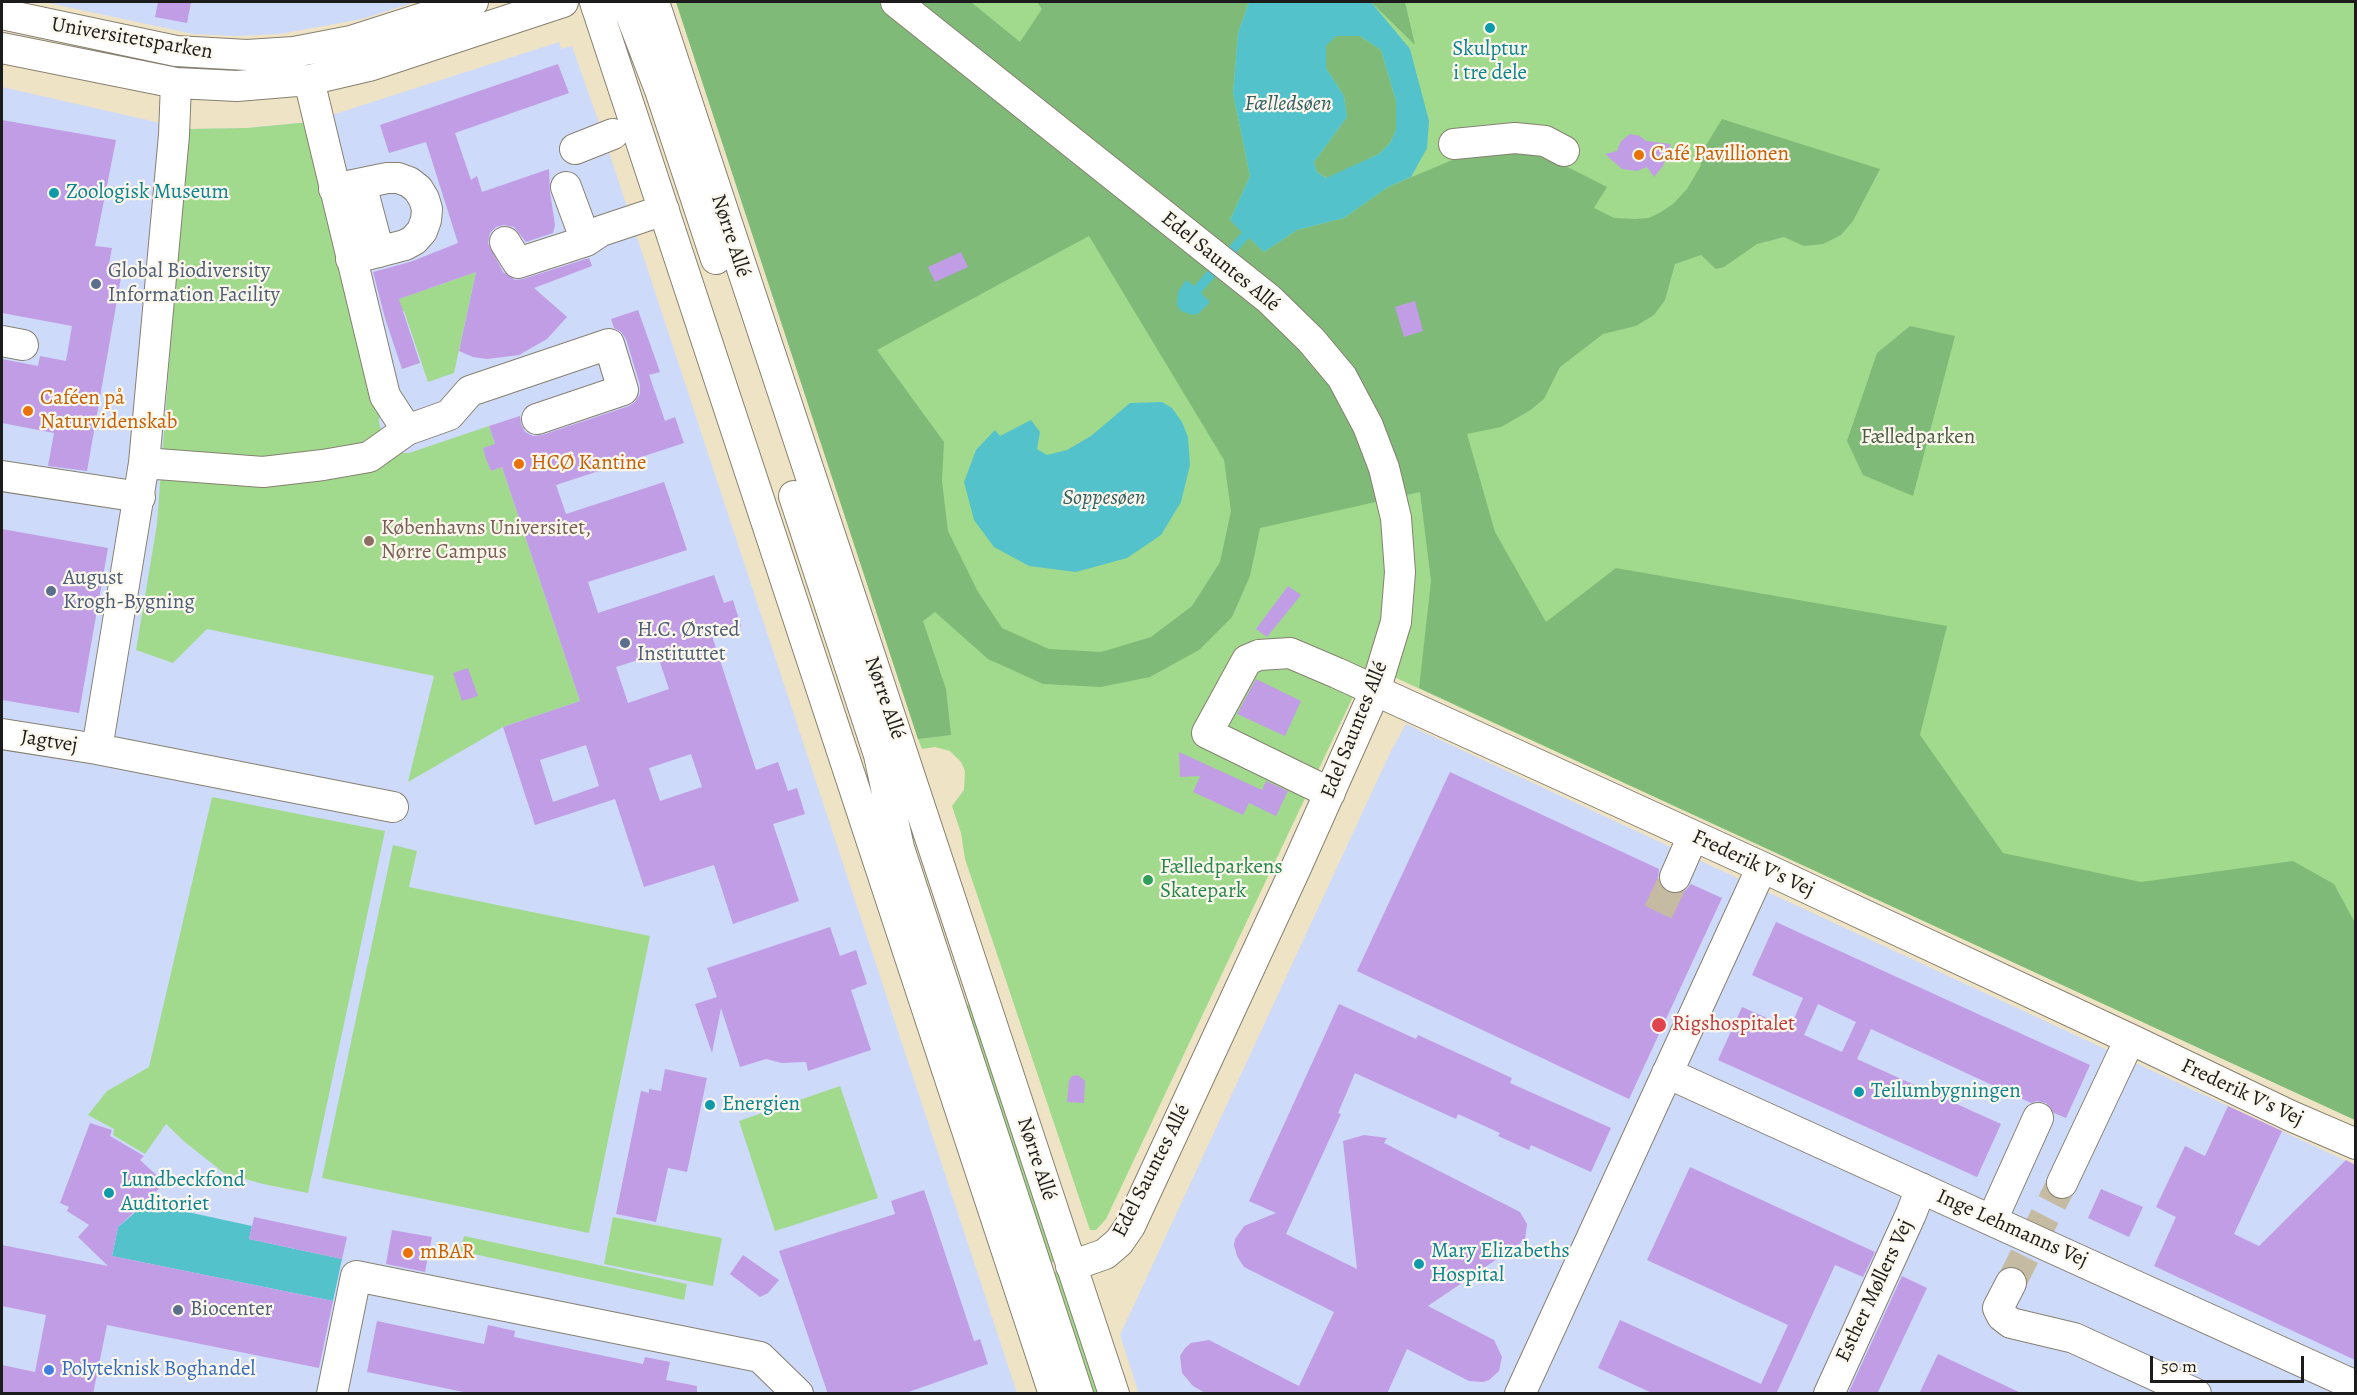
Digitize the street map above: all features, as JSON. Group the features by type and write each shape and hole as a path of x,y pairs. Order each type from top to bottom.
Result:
{"street":[{"name":"Universitetsparken","path":"2,14 176,51 247,55 294,52 351,42 473,2"},
{"name":"Universitetsparken","path":"2,48 176,83 237,86 309,80 369,66 563,2"},
{"path":"595,2 1054,1394"},
{"path":"626,2 660,90 865,710 880,762 899,848 1078,1394"},
{"name":"Nørre Allé","path":"654,2 1114,1394"},
{"name":"Edel Sauntes Allé","path":"902,4 1269,299 1311,340 1342,377 1368,426 1384,468 1396,518 1400,572 1396,622 1375,691 1130,1226 1119,1242 1105,1254 1071,1266"},
{"path":"309,80 357,184 375,253 385,396 407,430"},
{"name":"Universitetsparken","path":"97,749 140,497 174,135 176,83"},
{"path":"575,149 613,134"},
{"path":"1454,144 1515,138 1545,141 1564,151"},
{"path":"357,184 398,178 418,189 427,209 422,231 414,240 405,245 375,253"},
{"path":"357,184 375,253"},
{"path":"566,187 586,241"},
{"path":"505,242 518,263 586,241 602,231 664,210"},
{"path":"144,463 263,472 369,457 407,430 449,415 470,391 609,344 623,390 537,418"},
{"path":"2,476 140,497"},
{"name":"Frederik V's Vej","path":"1330,793 1207,733 1247,660 1259,655 1290,653 1762,867 2355,1144"},
{"name":"Jagtvej","path":"2,734 97,749 393,807"},
{"path":"1675,877 1693,836"},
{"path":"1520,1394 1762,867"},
{"path":"2062,1184 2130,1039"},
{"name":"Inge Lehmanns Vej","path":"1667,1073 2355,1386"},
{"path":"1992,1220 2038,1118"},
{"name":"Esther Møllers Vej","path":"1829,1394 1921,1188"},
{"path":"332,1394 356,1276 760,1357 798,1394"},
{"path":"2011,1283 1998,1308 2002,1316 2011,1323 2074,1338 2196,1394"}],"shaded area":[{"path":"44,2 415,2 362,19 280,34 236,36 193,34"},
{"name":"Københavns Universitet, Nørre Campus","path":"559,42 561,49 572,46 608,149 1017,1393 2,1394 2,87 187,129 247,128 310,122"},
{"name":"Rigshospitalet","path":"1406,724 2355,1165 2355,1393 1139,1394 1120,1335 1390,753"}],"green space":[{"name":"Fælledparken","path":"676,2 2355,2 2355,1120 1368,665 1106,1219 1096,1230 1090,1230 965,859 961,833 952,806 964,790 965,771 961,762 950,751 935,747 922,749 918,739"},
{"path":"676,2 971,2 1020,42 1042,9 1037,2 1249,2 1238,33 1233,93 1250,176 1230,220 1264,252 1297,230 1344,218 1388,187 1469,153 1530,148 1607,187 1594,208 1614,218 1649,218 1673,204 1687,189 1700,167 1705,147 1722,119 1880,169 1853,221 1841,235 1823,244 1804,246 1784,237 1757,244 1724,267 1716,269 1701,255 1675,264 1665,300 1654,315 1636,326 1603,334 1560,367 1544,399 1529,411 1501,427 1467,434 1495,532 1546,622 1616,568 1947,626 1920,735 2003,853 2141,882 2293,861 2334,884 2355,923 2355,1120 1419,688 1431,581 1420,492 1260,528 1250,576 1232,617 1199,650 1150,677 1101,687 1043,684 988,659 935,612 923,621 946,689 951,735 918,739","holes":["1089,236 1224,460 1231,511 1220,562 1192,606 1151,637 1101,652 1049,649 1002,628 977,590 948,531 942,481 944,442 877,350"]},
{"path":"1371,2 1405,2 1415,45 1374,5"},
{"path":"1336,36 1360,36 1381,50 1396,101 1396,130 1390,143 1379,154 1327,178 1317,172 1314,162 1347,117 1344,96 1326,68 1326,45"},
{"path":"310,122 380,408 379,421 382,436 398,453 409,453 489,426 495,444 486,459 491,471 502,467 580,701 503,727 408,782 434,676 207,629 173,663 136,650 157,524 187,129 247,128"},
{"path":"476,272 454,373 428,382 404,311 394,314 390,302"},
{"path":"1910,326 1955,336 1913,496 1863,475 1847,441 1877,353"},
{"path":"212,797 385,831 308,1193 224,1173 166,1124 145,1154 113,1135 114,1129 88,1115 107,1091 149,1067"},
{"path":"393,845 417,851 409,887 650,936 589,1233 322,1178"},
{"path":"972,1004 1058,1260 1047,1264 964,1009 966,1005"},
{"path":"840,1086 878,1198 775,1231 739,1121"},
{"path":"613,1217 722,1238 713,1286 604,1264"},
{"path":"464,1236 687,1284 684,1300 460,1251"},
{"path":"1062,1270 1102,1393 1089,1393 1050,1273"}],"water":[{"name":"Fælledsøen","path":"1249,2 1371,2 1410,49 1429,121 1427,148 1411,177 1388,187 1344,218 1297,230 1264,252 1249,238 1201,293 1210,302 1198,314 1193,315 1181,311 1177,305 1178,292 1186,280 1194,286 1242,232 1230,220 1250,176 1233,93 1238,33","holes":["1336,36 1360,36 1381,50 1396,101 1396,130 1390,143 1379,154 1326,178 1317,172 1314,162 1347,117 1344,96 1326,68 1326,46"]},
{"name":"Soppesøen","path":"1162,402 1172,408 1182,422 1188,437 1190,465 1181,502 1161,535 1127,558 1076,572 1029,566 994,547 974,520 964,482 976,450 995,430 1000,436 1031,420 1040,432 1037,449 1047,455 1067,450 1091,436 1130,403"},
{"path":"146,1203 252,1226 249,1239 342,1259 333,1301 112,1256 118,1227"}],"building":[{"path":"158,2 191,2 187,23 155,17"},
{"path":"558,64 569,93 455,133 471,180 477,176 482,192 549,169 555,225 553,233 526,242 514,227 504,225 496,227 490,233 488,243 503,272 515,280 589,258 592,266 534,288 567,317 547,339 519,355 487,359 473,357 459,351 476,272 399,299 420,363 402,369 373,272 410,262 458,243 426,142 389,153 380,125"},
{"name":"Zoologisk Museum","path":"2,120 116,140 95,246 112,248 109,264 123,266 87,471 48,466 54,433 2,423 2,359 38,366 40,356 66,361 72,326 2,313"},
{"name":"Café Pavillionen","path":"1630,134 1640,136 1646,141 1671,144 1663,166 1654,177 1647,167 1637,171 1622,169 1605,154 1617,151 1621,141"},
{"path":"961,252 968,267 935,282 928,267"},
{"path":"1415,301 1423,331 1404,337 1395,307"},
{"name":"H.C. Ørsted Instituttet","path":"638,310 660,372 649,375 665,421 675,417 684,443 556,485 566,514 664,482 687,550 588,582 598,613 714,575 724,603 733,600 741,626 712,636 756,770 778,762 788,791 797,788 805,814 773,824 799,901 733,924 714,865 644,887 615,799 535,825 503,727 580,701 502,467 491,471 483,448 495,444 489,426 520,416 525,432 533,436 542,435 635,402 640,394 640,385 626,339 614,328 611,319","holes":["657,654 669,689 628,703 616,667","586,745 599,786 553,802 540,760","691,754 702,787 660,801 649,768"]},
{"name":"August Krogh-Bygning","path":"2,529 108,548 79,713 2,700"},
{"path":"1288,586 1301,595 1267,637 1256,629"},
{"path":"468,668 478,696 462,701 453,673"},
{"path":"1256,679 1301,701 1285,736 1237,714"},
{"path":"1179,752 1262,790 1266,781 1288,791 1276,816 1249,803 1243,815 1193,792 1200,776 1180,777"},
{"path":"1450,772 1659,869 1658,879 1662,888 1668,892 1677,894 1686,890 1691,884 1722,898 1629,1099 1357,971"},
{"path":"1776,922 2090,1065 2066,1118 2054,1113 2046,1103 2037,1101 2031,1103 1871,1029 1857,1059 2001,1124 1977,1177 1718,1060 1742,1007 1790,1028 1803,998 1752,975","holes":["1818,1004 1856,1022 1842,1052 1804,1035"]},
{"path":"830,927 840,956 856,950 867,984 851,990 871,1050 808,1071 806,1062 782,1063 766,1059 740,1067 721,1008 712,1053 695,1004 717,997 707,968"},
{"name":"Mary Elizabeths Hospital","path":"1339,1004 1416,1039 1418,1035 1512,1078 1510,1083 1611,1128 1591,1172 1531,1145 1529,1150 1498,1136 1500,1133 1458,1114 1456,1119 1355,1073 1338,1113 1341,1114 1286,1234 1357,1269 1343,1141 1364,1135 1387,1138 1384,1143 1520,1212 1527,1224 1525,1240 1428,1306 1494,1340 1502,1357 1499,1371 1483,1382 1469,1381 1407,1349 1387,1394 1207,1394 1193,1386 1182,1373 1180,1356 1191,1343 1209,1340 1299,1386 1334,1312 1244,1267 1237,1256 1234,1245 1235,1239 1244,1226 1276,1213 1249,1201"},
{"path":"665,1069 707,1078 687,1172 668,1168 656,1222 616,1214 641,1091 649,1093 649,1089 661,1091"},
{"path":"1078,1075 1085,1081 1084,1103 1067,1102 1069,1080 1072,1076"},
{"path":"2228,1106 2282,1131 2234,1234 2259,1246 2346,1160 2355,1165 2355,1360 2154,1266 2176,1217 2156,1207 2185,1146 2205,1156"},
{"name":"Biocenter","path":"90,1123 112,1130 110,1136 144,1156 140,1160 165,1183 118,1227 112,1256 333,1301 319,1368 107,1325 93,1394 2,1394 2,1365 35,1372 46,1315 2,1306 2,1245 108,1266 78,1237 89,1225 67,1211 69,1207 60,1203"},
{"path":"1690,1167 1875,1252 1863,1277 1835,1265 1777,1392 1781,1394 1654,1394 1598,1368 1620,1320 1761,1384 1788,1325 1647,1260"},
{"path":"2101,1189 2143,1207 2129,1237 2088,1218"},
{"path":"924,1190 974,1341 980,1339 988,1364 903,1394 828,1394 779,1251 895,1214 891,1201"},
{"path":"254,1217 347,1237 342,1259 249,1239"},
{"name":"mBAR","path":"392,1230 432,1237 425,1272 386,1264"},
{"path":"743,1255 779,1280 768,1293 760,1297 730,1274"},
{"path":"1902,1276 1927,1288 1877,1394 1848,1394"},
{"path":"377,1321 484,1344 488,1325 515,1331 514,1337 643,1364 645,1357 670,1362 666,1380 697,1386 697,1394 473,1394 367,1372"},
{"path":"1938,1354 2023,1394 1919,1394"}],"tunnel":[{"path":"1658,912 1675,877"},
{"path":"2011,1283 2062,1183"}],"place":[{"name":"Skulptur i tre dele","path":"1490,28"},
{"name":"Café Pavillionen","path":"1639,155"},
{"name":"Zoologisk Museum","path":"54,193"},
{"name":"Global Biodiversity Information Facility","path":"96,284"},
{"name":"Caféen på Naturvidenskab","path":"28,411"},
{"name":"HCØ Kantine","path":"519,464"},
{"name":"Københavns Universitet, Nørre Campus","path":"369,541"},
{"name":"August Krogh-Bygning","path":"51,591"},
{"name":"H.C. Ørsted Instituttet","path":"625,643"},
{"name":"Fælledparkens Skatepark","path":"1148,880"},
{"name":"Rigshospitalet","path":"1659,1025"},
{"name":"Teilumbygningen","path":"1859,1092"},
{"name":"Energien","path":"710,1105"},
{"name":"Lundbeckfond Auditoriet","path":"109,1193"},
{"name":"mBAR","path":"408,1253"},
{"name":"Mary Elizabeths Hospital","path":"1419,1264"},
{"name":"Biocenter","path":"178,1310"},
{"name":"Polyteknisk Boghandel","path":"49,1370"}]}
